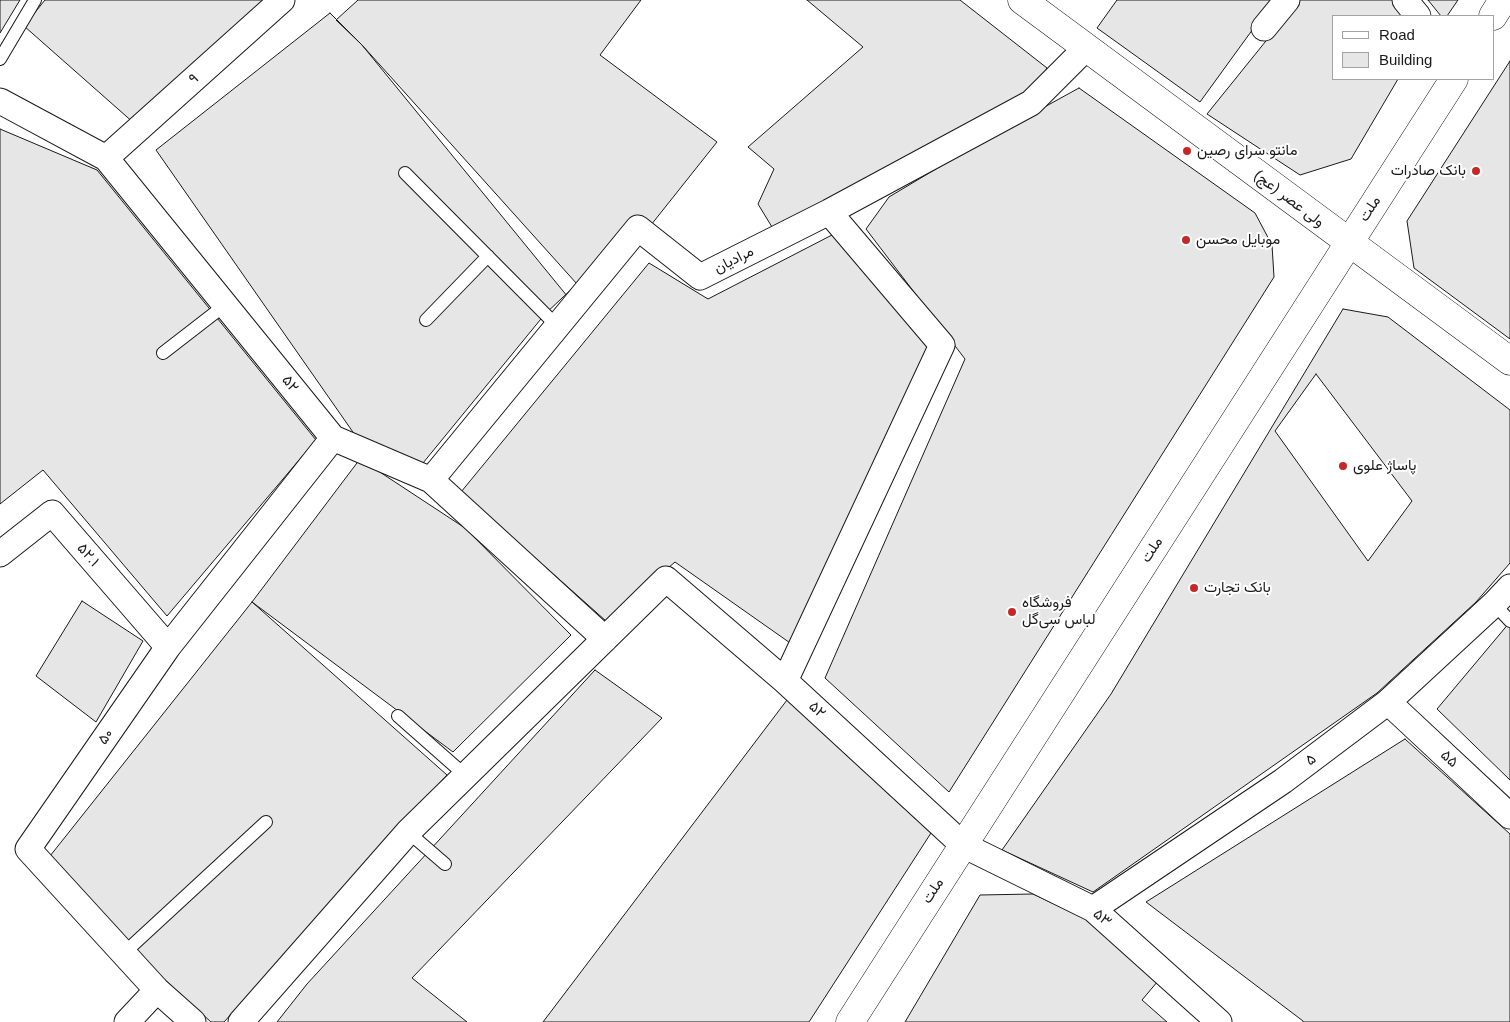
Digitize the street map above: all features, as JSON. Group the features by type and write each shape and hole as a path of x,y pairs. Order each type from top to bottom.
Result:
{"main road":[{"name":"ولی عصر (عج)","path":"1022,0 1510,361"},
{"name":"ملت","path":"850,1022 1453,80"}],"street":[{"name":"۹","path":"106,158 282,0"},
{"path":"1264,28 1288,0"},
{"path":"1405,0 1417,15"},
{"name":"مرادیان","path":"431,480 638,228 700,277 829,212 1032,103 1086,48"},
{"name":"۵۲","path":"0,101 106,158 333,438 431,480 605,640 666,579 785,680 963,845"},
{"path":"785,680 942,345 829,212"},
{"name":"۵۰","path":"194,1022 157,990 28,849 168,647 333,438"},
{"name":"۵۲.۱","path":"0,554 52,513 168,647"},
{"name":"۵","path":"1093,909 1283,781 1388,702 1505,604"},
{"path":"240,1022 408,832 605,640"},
{"name":"۵۵","path":"1388,702 1510,816"},
{"name":"۵۳","path":"963,845 1093,909 1219,1022"},
{"path":"128,1022 157,990"}],"lane":[{"path":"0,59 35,0"},
{"path":"405,173 557,326"},
{"path":"426,320 488,256"},
{"path":"163,354 225,305"},
{"path":"398,716 466,776"},
{"path":"123,954 266,822"},
{"path":"408,832 445,864"}],"building":[{"path":"0,0 20,0 0,33"},
{"path":"45,0 268,0 135,124 24,26"},
{"path":"358,0 641,0 600,55 717,142 581,313 362,45 336,20"},
{"path":"807,0 960,0 1047,68 1024,107 772,227 758,204 774,169 748,147 863,47"},
{"path":"1117,0 1274,0 1200,102 1097,28"},
{"path":"1299,0 1396,0 1408,15 1332,15 1332,80 1397,80 1351,159 1300,175 1207,114"},
{"path":"1428,0 1458,0 1448,15 1440,15"},
{"path":"330,13 362,45 577,284 545,314 423,463 355,435 156,150"},
{"path":"1510,61 1510,339 1414,268 1407,221"},
{"path":"1079,88 1255,213 1272,245 1274,277 949,792 825,678 965,359 866,229 889,197 981,142"},
{"path":"0,129 97,170 316,440 167,616 43,470 0,504"},
{"path":"832,235 933,348 793,645 675,562 606,621 461,492 649,263 708,299"},
{"path":"1343,309 1388,317 1510,410 1510,563 1476,602 1377,693 1093,892 1002,850 1111,694"},
{"name":"پاساژ علوی","path":"1316,374 1412,501 1368,561 1275,431"},
{"path":"360,459 465,528 571,635 453,752 252,602"},
{"path":"82,601 143,641 96,722 36,676"},
{"path":"252,602 447,775 224,1022 211,1022 140,957 50,856"},
{"path":"1510,622 1510,780 1437,709"},
{"path":"595,670 662,718 412,978 467,1022 277,1022 307,984"},
{"path":"787,700 931,833 809,1022 543,1022"},
{"path":"1405,739 1510,834 1510,1022 1303,1022 1146,902"},
{"path":"1033,894 1084,918 1158,981 1142,1000 1167,1022 905,1022 980,895"}],"place":[{"name":"مانتو سرای رصین","path":"1187,151"},
{"name":"بانک صادرات","path":"1476,171"},
{"name":"موبایل محسن","path":"1186,240"},
{"name":"پاساژ علوی","path":"1343,466"},
{"name":"بانک تجارت","path":"1194,588"},
{"name":"فروشگاه لباس سی‌گل","path":"1012,612"}]}
